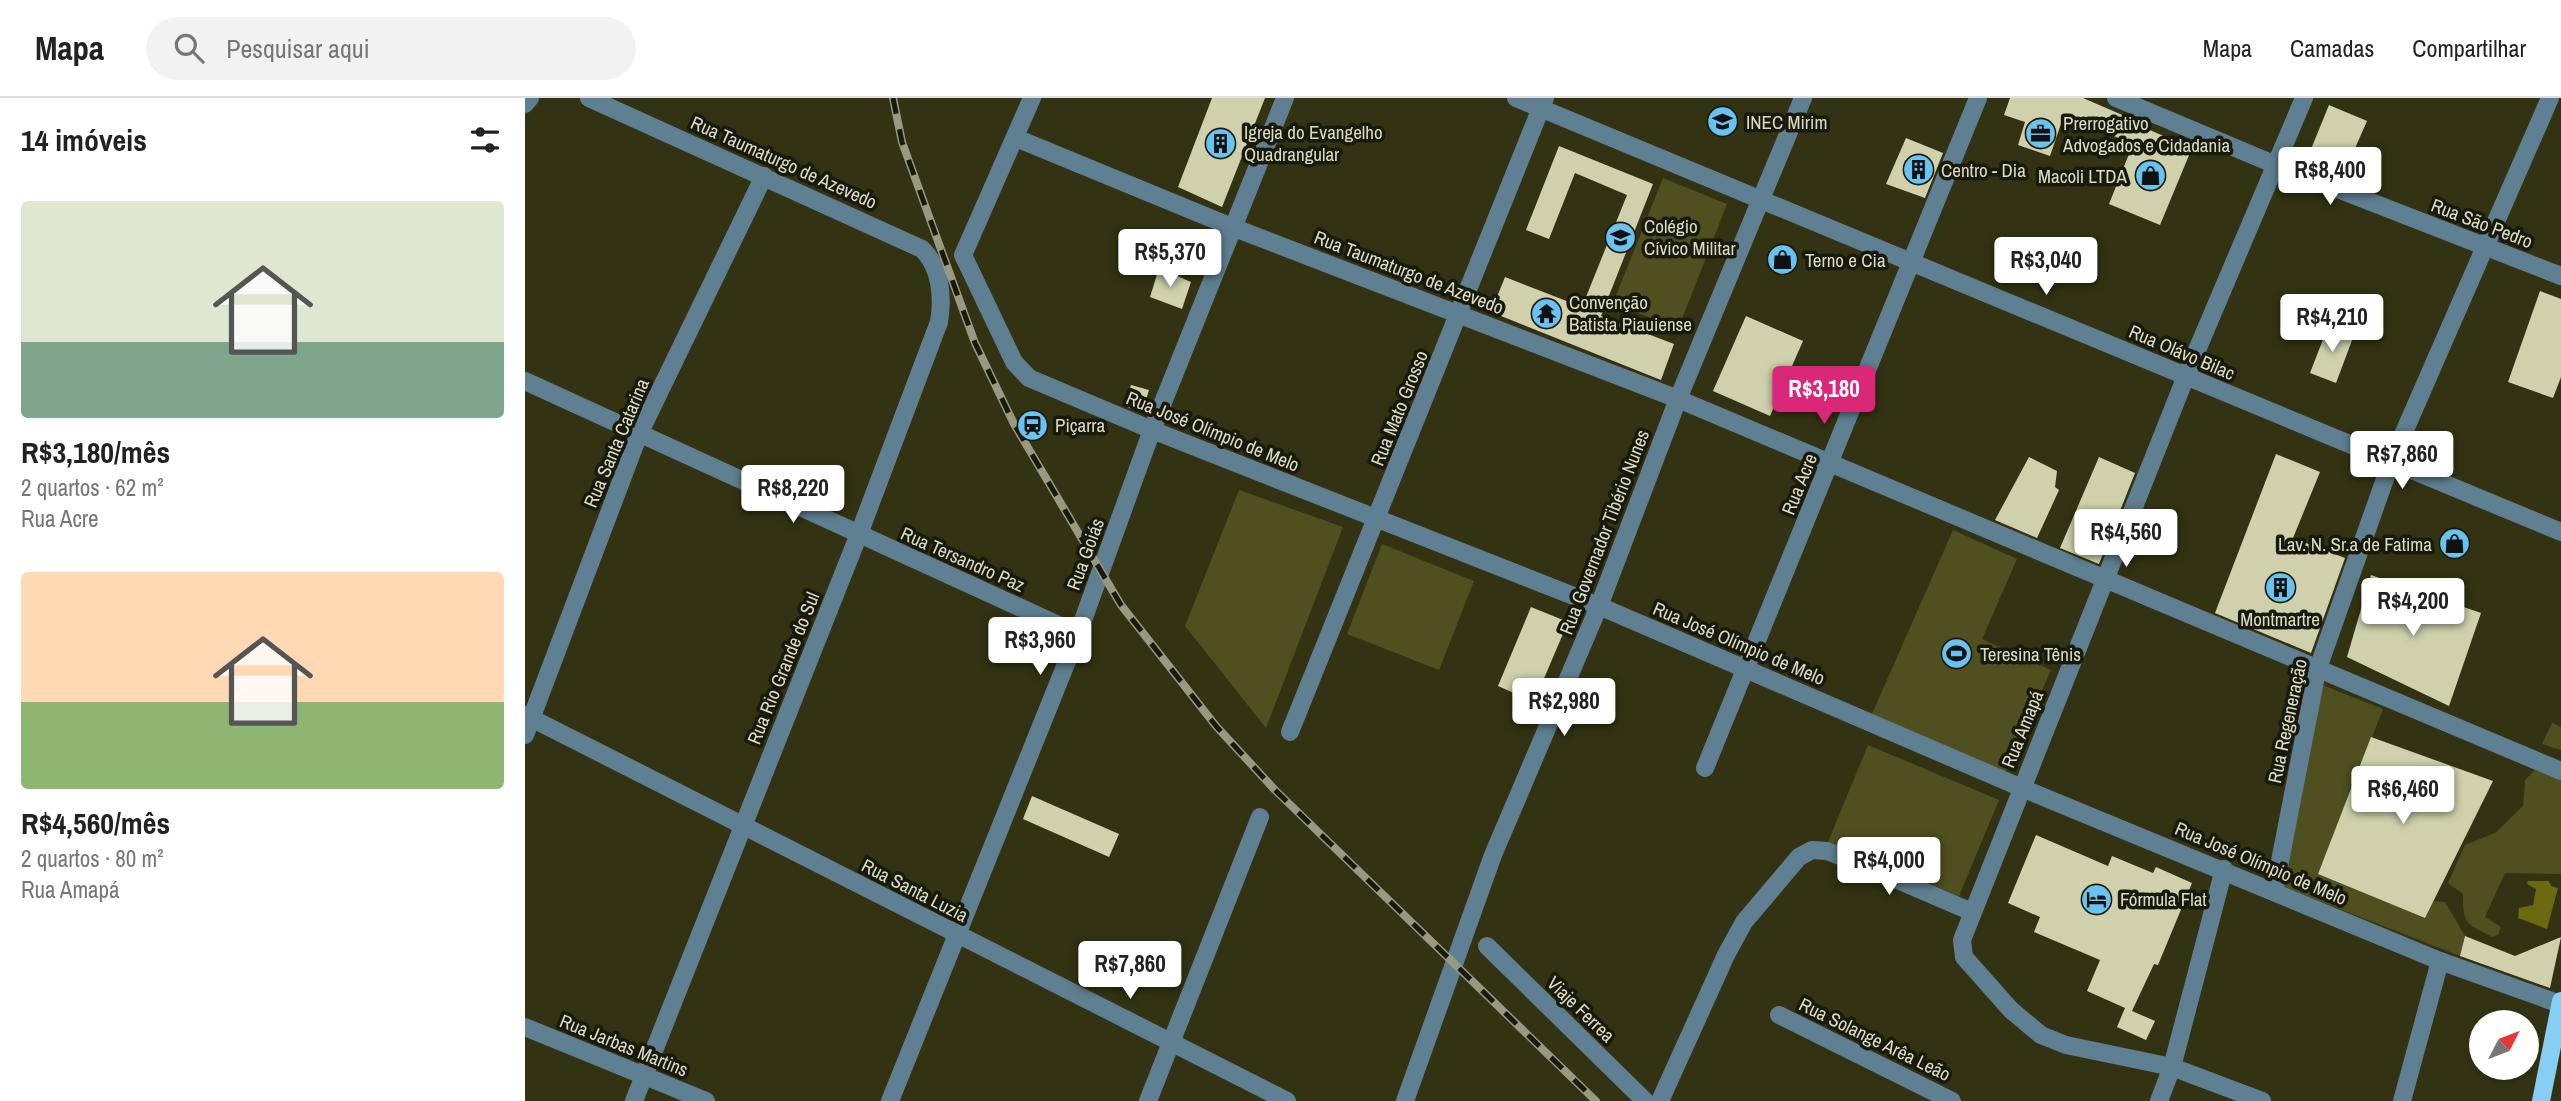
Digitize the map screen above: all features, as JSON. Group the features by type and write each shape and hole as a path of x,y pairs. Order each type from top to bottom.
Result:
{"main road":[{"path":"2541,1101 2561,1003"}],"street":[{"path":"525,104 530,98"},
{"name":"Rua Taumaturgo de Azevedo","path":"589,98 922,249"},
{"path":"1016,138 1032,98"},
{"name":"Rua Goiás","path":"890,1101 1078,634 1152,430 1285,98"},
{"name":"Rua Olávo Bilac","path":"1516,98 1543,103 1761,202 1910,261 2561,532"},
{"name":"Rua Governador Tibério Nunes","path":"1405,1101 1493,855 1599,606 1678,399 1803,98"},
{"name":"Rua Acre","path":"1705,768 1978,98"},
{"name":"Rua São Pedro","path":"2116,98 2276,165 2561,276"},
{"name":"Rua Amapá","path":"2172,1067 2066,1045 2041,1035 2011,1010 1964,957 1962,940 2186,376 2304,98"},
{"name":"Rua Regeneração","path":"2274,892 2317,671 2392,462 2550,98"},
{"name":"Rua Mato Grosso","path":"1290,732 1543,103"},
{"name":"Rua Taumaturgo de Azevedo","path":"1016,138 1232,227 1678,399 2317,671 2561,771"},
{"name":"Rua José Olímpio de Melo","path":"1016,138 963,256 1021,372 1030,378 1152,430 1599,606 2022,788 2224,869 2440,961 2561,1003"},
{"name":"Rua Santa Catarina","path":"527,723 639,434 764,176"},
{"name":"Rua Rio Grande do Sul","path":"634,1101 859,534 939,322 941,291 933,265 922,249"},
{"name":"Rua Tersandro Paz","path":"525,381 1078,634"},
{"name":"Rua Santa Luzia","path":"527,723 743,826 1287,1101"},
{"path":"1148,1101 1260,817"},
{"path":"1661,1101 1726,955 1744,922 1799,857 1812,849 1819,849 1870,868 1972,912"},
{"path":"2159,1101 2172,1067 2224,869"},
{"name":"Viaje Ferrea","path":"1487,946 1645,1101"},
{"path":"2402,1101 2440,961"},
{"name":"Rua Solange Arêa Leão","path":"1779,1015 1952,1101"},
{"name":"Rua Jarbas Martins","path":"525,1027 706,1101"},
{"path":"2172,1067 2262,1101"}],"shaded area":[{"path":"1663,178 1727,204 1678,329 1613,303"},
{"path":"1239,490 1343,527 1266,728 1185,626"},
{"name":"Teresina Tênis","path":"1953,530 2017,559 1982,639 2051,670 2005,774 1872,714"},
{"path":"1382,544 1474,581 1439,670 1347,634"},
{"path":"2320,684 2383,709 2318,874 2425,918 2433,901 2445,902 2465,936 2460,956 2281,886"},
{"path":"2552,723 2561,727 2561,750 2542,744"},
{"path":"1868,745 1999,800 1959,896 1828,842"},
{"path":"2535,770 2561,780 2561,874 2505,873 2485,917 2501,927 2498,935 2492,937 2467,922 2463,894 2448,883 2465,845 2495,833 2523,806 2525,780"},
{"path":"2528,881 2549,881 2551,886 2558,888 2547,929 2518,918 2519,908 2533,905 2536,889 2527,884"}],"building":[{"name":"Igreja do Evangelho Quadrangular","path":"1212,98 1265,98 1222,207 1178,187"},
{"path":"2010,98 2083,98 2192,148 2160,225 2109,204 2133,144 2064,115 2050,156 2018,145 2025,122 2004,115"},
{"path":"2329,105 2367,121 2349,162 2330,154 2327,161 2309,154"},
{"name":"Centro - Dia","path":"1906,138 1943,153 1925,198 1886,184"},
{"path":"1559,146 1653,184 1601,316 1674,344 1661,380 1491,312 1505,277 1582,307 1627,195 1575,173 1549,239 1526,230"},
{"path":"1159,268 1191,282 1182,309 1150,297"},
{"path":"2540,291 2561,299 2561,377 2553,398 2508,382"},
{"path":"1746,316 1803,341 1770,416 1713,391"},
{"path":"2329,324 2354,335 2336,383 2310,373"},
{"path":"1131,385 1149,390 1142,413 1124,406"},
{"name":"Montmartre","path":"2276,454 2320,472 2293,538 2345,558 2311,653 2215,613"},
{"path":"2029,457 2057,471 2055,487 2059,490 2037,538 1995,520"},
{"path":"2099,457 2135,473 2099,564 2060,548"},
{"path":"2371,575 2481,613 2449,706 2347,657"},
{"path":"1531,607 1568,622 1534,702 1498,686"},
{"path":"2371,737 2493,781 2425,918 2318,874"},
{"path":"1032,796 1119,834 1109,857 1023,819"},
{"name":"Fórmula Flat","path":"2036,835 2108,866 2112,856 2153,873 2156,867 2192,883 2158,965 2154,964 2132,1011 2155,1021 2146,1040 2117,1027 2125,1008 2087,991 2100,960 2034,932 2040,917 2008,903"},
{"path":"2465,936 2515,956 2561,937 2550,988 2460,956"}],"railway":[{"path":"893,98 902,142 975,343 1014,424 1121,605 1216,726 1275,790 1596,1101"}],"place":[{"name":"INEC Mirim","path":"1723,122"},
{"name":"Prerrogativo Advogados e Cidadania","path":"2040,134"},
{"name":"Igreja do Evangelho Quadrangular","path":"1221,143"},
{"name":"Centro - Dia","path":"1918,170"},
{"name":"Macoli LTDA","path":"2150,176"},
{"name":"Colégio Cívico Militar","path":"1621,237"},
{"name":"Terno e Cia","path":"1782,260"},
{"name":"Convenção Batista Piauiense","path":"1546,313"},
{"name":"Piçarra","path":"1032,425"},
{"name":"Lav. N. Sr.a de Fatima","path":"2455,544"},
{"name":"Montmartre","path":"2280,588"},
{"name":"Teresina Tênis","path":"1957,654"},
{"name":"Fórmula Flat","path":"2097,899"}]}
